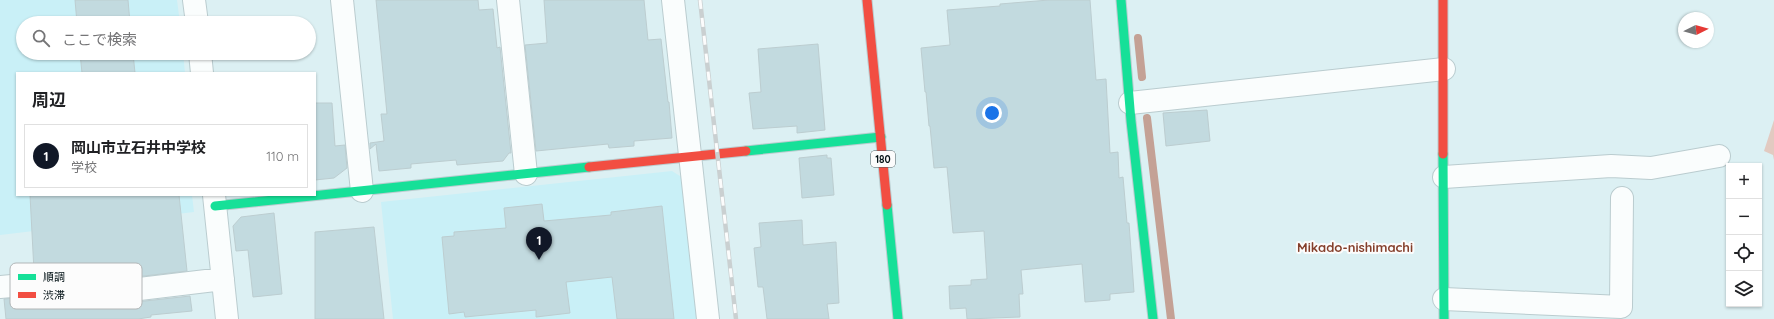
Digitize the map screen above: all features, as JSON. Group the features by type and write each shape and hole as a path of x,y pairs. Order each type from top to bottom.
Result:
{"main road":[{"name":"180","path":"867,0 898,319"},
{"path":"1121,0 1130,103 1154,319"},
{"path":"1443,0 1444,309"},
{"path":"316,194 362,191 881,137"},
{"path":"215,201 288,196"}],"street":[{"path":"194,0 196,16"},
{"path":"342,0 362,191"},
{"path":"508,0 526,174"},
{"path":"672,0 708,319"},
{"path":"201,60 202,72"},
{"path":"1130,103 1444,69"},
{"path":"1444,177 1611,166 1651,168 1719,156"},
{"path":"1444,309 1621,307 1622,198"},
{"path":"215,201 227,319"},
{"path":"142,289 223,279"},
{"path":"0,287 10,286"}],"shaded area":[{"path":"0,0 177,0 179,16 16,16 16,60 184,60 185,72 16,72 16,196 192,196 194,212 0,235"},
{"path":"1774,120 1774,160 1773,155 1764,151"},
{"path":"672,171 683,178 698,319 393,319 381,202"}],"building":[{"path":"75,0 128,0 129,16 76,16"},
{"path":"376,0 478,0 479,10 493,9 497,48 500,47 511,153 509,153 503,161 457,165 456,160 411,164 411,168 379,171 376,144 370,149 370,143 384,141 381,114 387,114"},
{"path":"544,0 644,0 648,40 661,39 672,138 634,141 634,146 609,148 608,144 536,151 525,45 547,43"},
{"path":"1049,0 1090,0 1096,80 1106,79 1110,153 1118,152 1119,178 1123,177 1127,223 1129,223 1134,292 1110,294 1110,300 1085,302 1082,264 1021,270 1023,294 1019,294 1020,317 967,319 966,308 950,309 949,286 971,285 971,280 987,279 984,231 953,233 947,167 934,168 921,48 950,45 947,10"},
{"path":"818,44 825,130 797,133 797,126 753,129 749,93 761,92 758,49"},
{"path":"81,60 134,60 135,72 82,72"},
{"path":"316,103 332,103 335,146 345,145 347,168 334,178 316,180"},
{"path":"1207,110 1210,141 1166,146 1163,113"},
{"path":"827,155 827,158 831,158 834,195 802,198 799,158"},
{"path":"30,196 179,196 187,271 142,276 142,263 34,263"},
{"path":"542,204 544,221 611,215 611,212 662,206 674,319 617,319 612,277 566,282 570,313 536,317 536,310 465,317 464,312 449,314 442,237 454,236 454,232 506,228 504,208"},
{"path":"274,213 282,294 253,297 248,250 236,251 233,226 241,217"},
{"path":"802,220 803,245 836,242 839,303 827,304 829,319 767,319 763,287 758,287 754,248 761,247 759,223"},
{"path":"374,227 384,319 315,319 315,232"},
{"path":"190,296 192,311 151,315 151,317 138,319 6,319 4,299 10,299 10,309 142,309 142,301"}],"waterway":[{"path":"1138,38 1142,77"},
{"path":"1147,118 1171,319"}],"railway":[{"path":"700,0 736,319"}],"traffic: fast":[{"path":"1121,0 1131,121 1153,319"},
{"path":"746,151 881,137"},
{"path":"1443,154 1444,319"},
{"path":"316,195 589,167"},
{"path":"215,206 311,196"},
{"path":"887,205 898,319"}],"traffic: jam":[{"path":"867,0 887,205"},
{"path":"1443,0 1443,154"},
{"path":"589,167 746,151"}],"place":[{"name":"岡山市立石井中学校","path":"539,260"}],"district":[{"name":"Mikado-nishimachi","path":"1355,247"}]}
